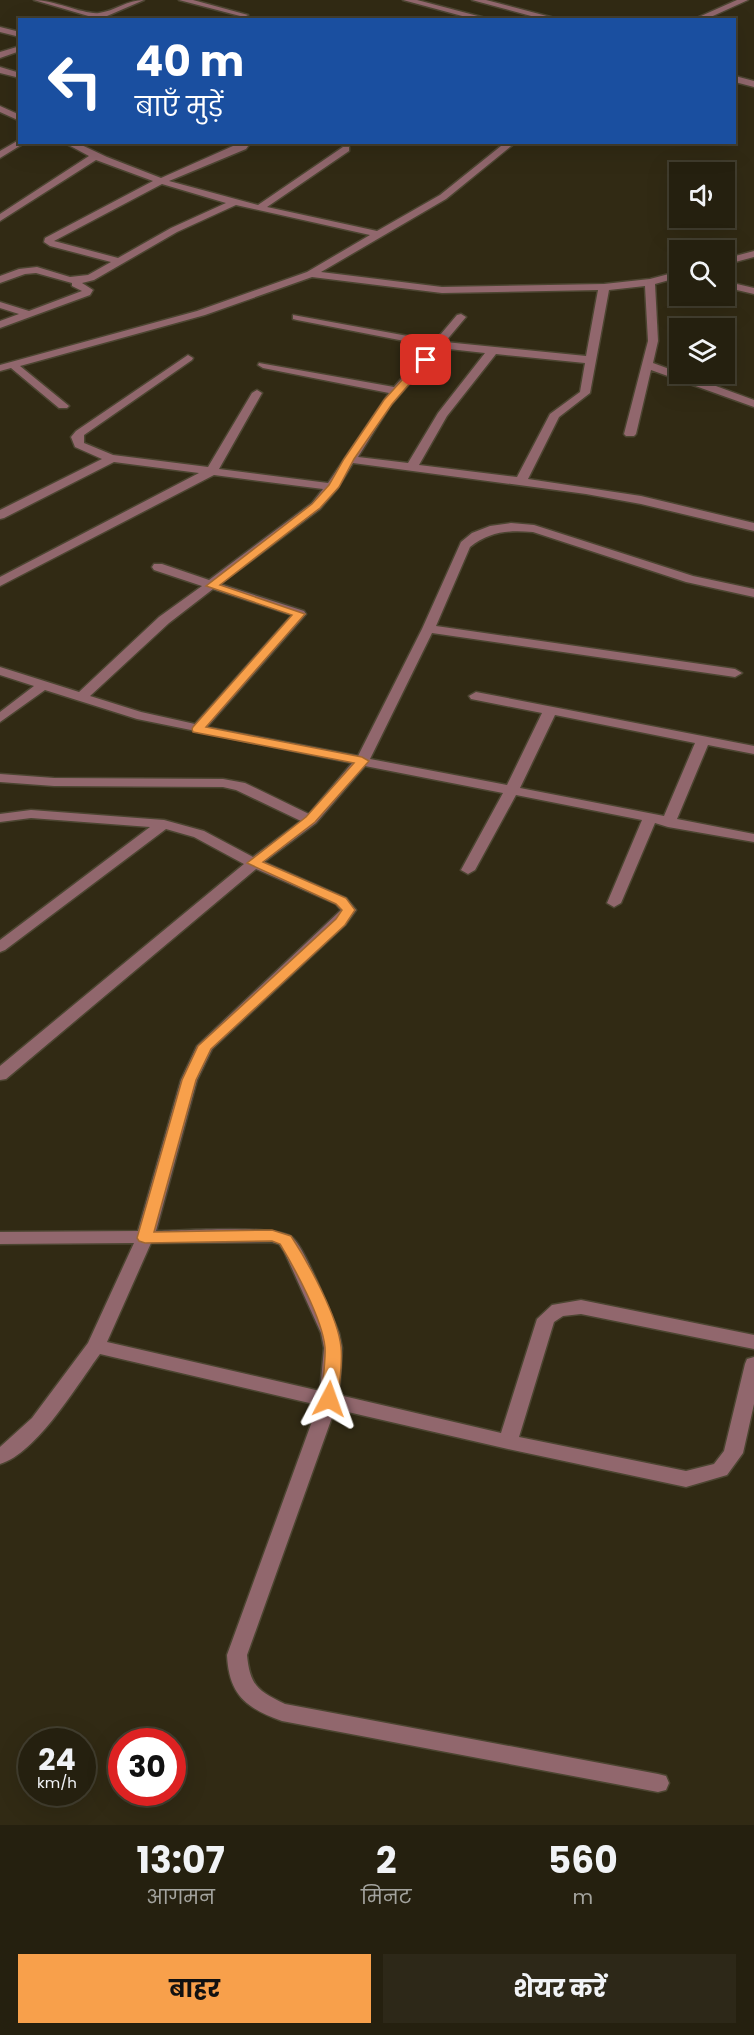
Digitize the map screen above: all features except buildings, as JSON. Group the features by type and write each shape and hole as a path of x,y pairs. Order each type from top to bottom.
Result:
{"street":[{"path":"38,0 106,18"},
{"path":"96,18 140,0"},
{"path":"183,0 244,15"},
{"path":"407,0 481,18"},
{"path":"476,0 550,18"},
{"path":"699,18 744,0"},
{"path":"0,29 18,34"},
{"path":"0,56 18,49"},
{"path":"0,70 18,75"},
{"path":"736,79 754,84"},
{"path":"0,109 18,117"},
{"path":"0,155 19,144"},
{"path":"71,144 94,157 236,202 377,234"},
{"path":"120,261 53,244 49,242 50,238 163,180 245,144"},
{"path":"0,368 201,314 311,274 443,197 509,144"},
{"path":"260,208 346,149"},
{"path":"0,218 94,157"},
{"path":"0,280 23,271 37,270 69,280 90,278 174,230 236,202"},
{"path":"735,259 754,254"},
{"path":"311,274 442,290 604,287 650,282 669,277"},
{"path":"0,325 86,294 88,290 76,284 80,280"},
{"path":"630,434 653,342 650,282"},
{"path":"521,481 554,416 559,410 580,399 585,393 604,287"},
{"path":"735,287 754,291"},
{"path":"0,305 28,314"},
{"path":"297,317 439,345 591,360"},
{"path":"80,698 165,620 316,506 333,487 349,459 398,391 461,317"},
{"path":"412,467 442,416 493,350"},
{"path":"188,358 77,437 79,445 84,449 112,458 333,487"},
{"path":"13,365 63,406"},
{"path":"647,365 754,404"},
{"path":"263,366 398,391"},
{"path":"0,582 212,471 257,393"},
{"path":"0,516 112,458"},
{"path":"349,459 521,481 641,500 754,527"},
{"path":"0,1075 254,863 311,820 362,761 428,629 465,544 476,536 490,530 511,527 534,529 690,579 754,593"},
{"path":"158,567 300,614 198,729"},
{"path":"428,629 735,673"},
{"path":"0,671 137,716 668,823 754,838"},
{"path":"0,718 42,686"},
{"path":"476,696 754,750"},
{"path":"468,870 511,791 550,711"},
{"path":"668,823 703,740"},
{"path":"0,778 54,782 223,783 240,786 311,820"},
{"path":"0,818 31,814 164,824 198,834 254,863 341,901 349,910 340,922 205,1046 189,1080 145,1238 96,1346 39,1423 16,1446 0,1457"},
{"path":"614,903 650,819"},
{"path":"0,947 164,824"},
{"path":"0,1238 265,1236 285,1240 302,1266 330,1333 333,1348 329,1399 237,1655 238,1678 254,1698 282,1712 658,1783"},
{"path":"508,1442 546,1319 558,1310 581,1307 754,1342"},
{"path":"96,1346 508,1442 686,1479 720,1470 733,1453 754,1364"}],"route":[{"path":"329,1399 333,1348 330,1333 302,1266 285,1240 272,1236 145,1238 189,1080 205,1046 340,922 349,910 341,901 254,863 311,820 362,761 198,729 300,614 297,611 212,586 316,506 333,487 388,402 426,360"}]}
